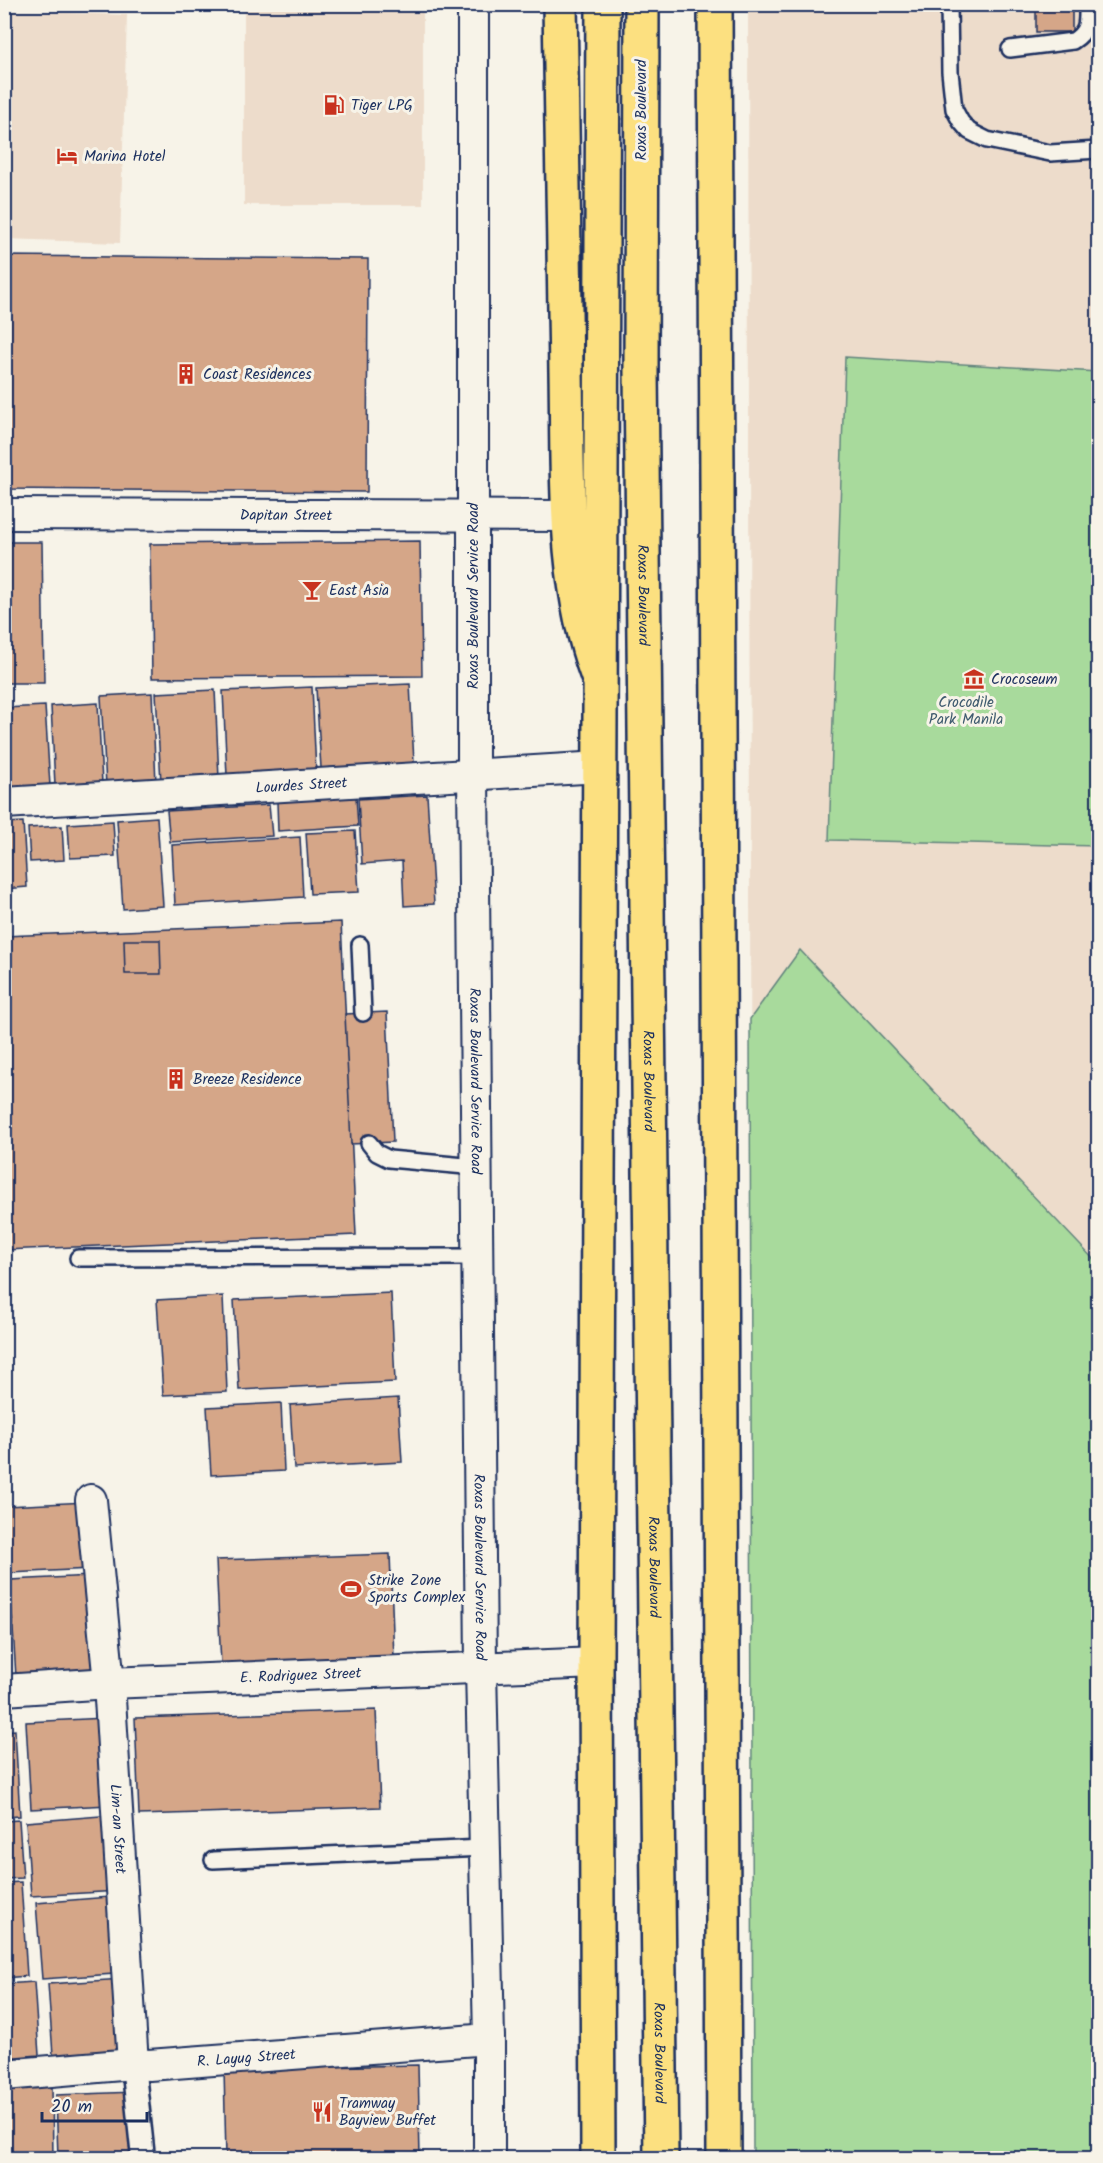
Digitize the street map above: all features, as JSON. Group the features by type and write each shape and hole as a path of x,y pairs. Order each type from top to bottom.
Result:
{"main road":[{"path":"560,4 569,516 578,609 586,645 599,682"},
{"path":"598,2158 596,1663 603,4"},
{"name":"Roxas Boulevard","path":"642,4 641,372 661,2158"},
{"path":"715,4 724,2158"}],"street":[{"name":"Roxas Boulevard Service Road","path":"473,4 473,773 483,1848 489,2040 489,2158"},
{"name":"Dapitan Street","path":"4,514 569,516"},
{"name":"Lourdes Street","path":"4,803 600,766"},
{"name":"Lim-an Street","path":"91,1500 109,1683 133,2064 143,2158"},
{"name":"E. Rodriguez Street","path":"4,1690 109,1683 596,1663"},
{"name":"R. Layug Street","path":"4,2075 489,2040"}],"lane":[{"path":"949,4 950,72 954,110 969,131 987,140 1050,153 1098,150"},
{"path":"1010,49 1073,41 1082,35 1087,25 1087,4"},
{"path":"360,945 363,1013"},
{"path":"369,1143 377,1153 389,1159 476,1167"},
{"path":"78,1258 477,1257"},
{"path":"213,1860 483,1848"}],"shaded area":[{"name":"Tiger LPG","path":"244,5 423,5 423,205 244,205"},
{"path":"748,5 1098,5 1098,2158 753,2158"},
{"name":"Marina Hotel","path":"5,11 127,15 120,243 5,239"}],"green space":[{"name":"Crocodile Park Manila","path":"845,357 1098,372 1098,846 829,840"},
{"path":"800,950 1098,1264 1098,2158 753,2158 750,1019"}],"building":[{"path":"1036,4 1072,4 1072,32 1036,32"},
{"name":"Coast Residences","path":"4,256 368,259 367,492 4,489"},
{"path":"420,541 422,676 152,678 150,544"},
{"path":"4,542 42,542 44,683 4,683"},
{"path":"410,684 414,763 321,768 316,688"},
{"path":"312,687 316,772 227,776 223,691"},
{"path":"215,690 219,779 161,782 156,693"},
{"path":"152,693 156,783 106,785 101,696"},
{"path":"98,703 102,784 55,785 51,706"},
{"path":"45,706 50,786 4,788 4,708"},
{"path":"427,795 434,904 404,906 402,861 362,864 358,799"},
{"path":"356,797 358,826 278,831 277,802"},
{"path":"269,805 272,836 170,842 167,811"},
{"path":"157,817 163,906 123,909 117,820"},
{"path":"113,821 115,856 70,858 68,824"},
{"path":"23,822 27,887 4,889 4,823"},
{"path":"62,826 64,860 30,862 28,828"},
{"path":"355,831 359,892 310,894 306,833"},
{"path":"300,837 303,897 175,905 172,845"},
{"name":"Breeze Residence","path":"341,922 356,1235 4,1250 4,936"},
{"path":"124,940 160,940 161,974 125,974"},
{"path":"387,1012 393,1142 351,1144 345,1014"},
{"path":"391,1293 395,1382 239,1390 234,1300"},
{"path":"223,1296 227,1392 163,1395 157,1300"},
{"path":"398,1398 402,1462 294,1468 290,1405"},
{"path":"281,1403 284,1471 211,1475 207,1407"},
{"path":"87,1502 91,1569 10,1573 6,1506"},
{"path":"390,1554 394,1659 221,1665 216,1560"},
{"path":"92,1576 97,1673 16,1677 10,1580"},
{"path":"376,1710 380,1807 139,1815 135,1718"},
{"path":"105,1718 109,1805 31,1809 26,1722"},
{"path":"15,1730 20,1816 4,1817 4,1731"},
{"path":"113,1815 119,1891 31,1896 26,1822"},
{"path":"19,1820 23,1878 4,1879 4,1821"},
{"path":"21,1882 27,1976 4,1978 4,1883"},
{"path":"109,1897 114,1974 42,1979 36,1903"},
{"path":"123,1979 128,2049 53,2055 48,1984"},
{"path":"34,1982 39,2055 4,2058 4,1984"},
{"name":"Tramway Bayview Buffet","path":"418,2065 420,2158 226,2158 224,2069"},
{"path":"52,2086 53,2158 4,2158 4,2087"},
{"path":"135,2092 137,2158 58,2158 56,2095"}],"place":[{"name":"Tiger LPG","path":"334,105"},
{"name":"Marina Hotel","path":"67,156"},
{"name":"Coast Residences","path":"186,374"},
{"name":"East Asia","path":"312,590"},
{"name":"Crocoseum","path":"974,679"},
{"name":"Breeze Residence","path":"176,1079"},
{"name":"Strike Zone Sports Complex","path":"351,1589"},
{"name":"Tramway Bayview Buffet","path":"322,2112"}]}
